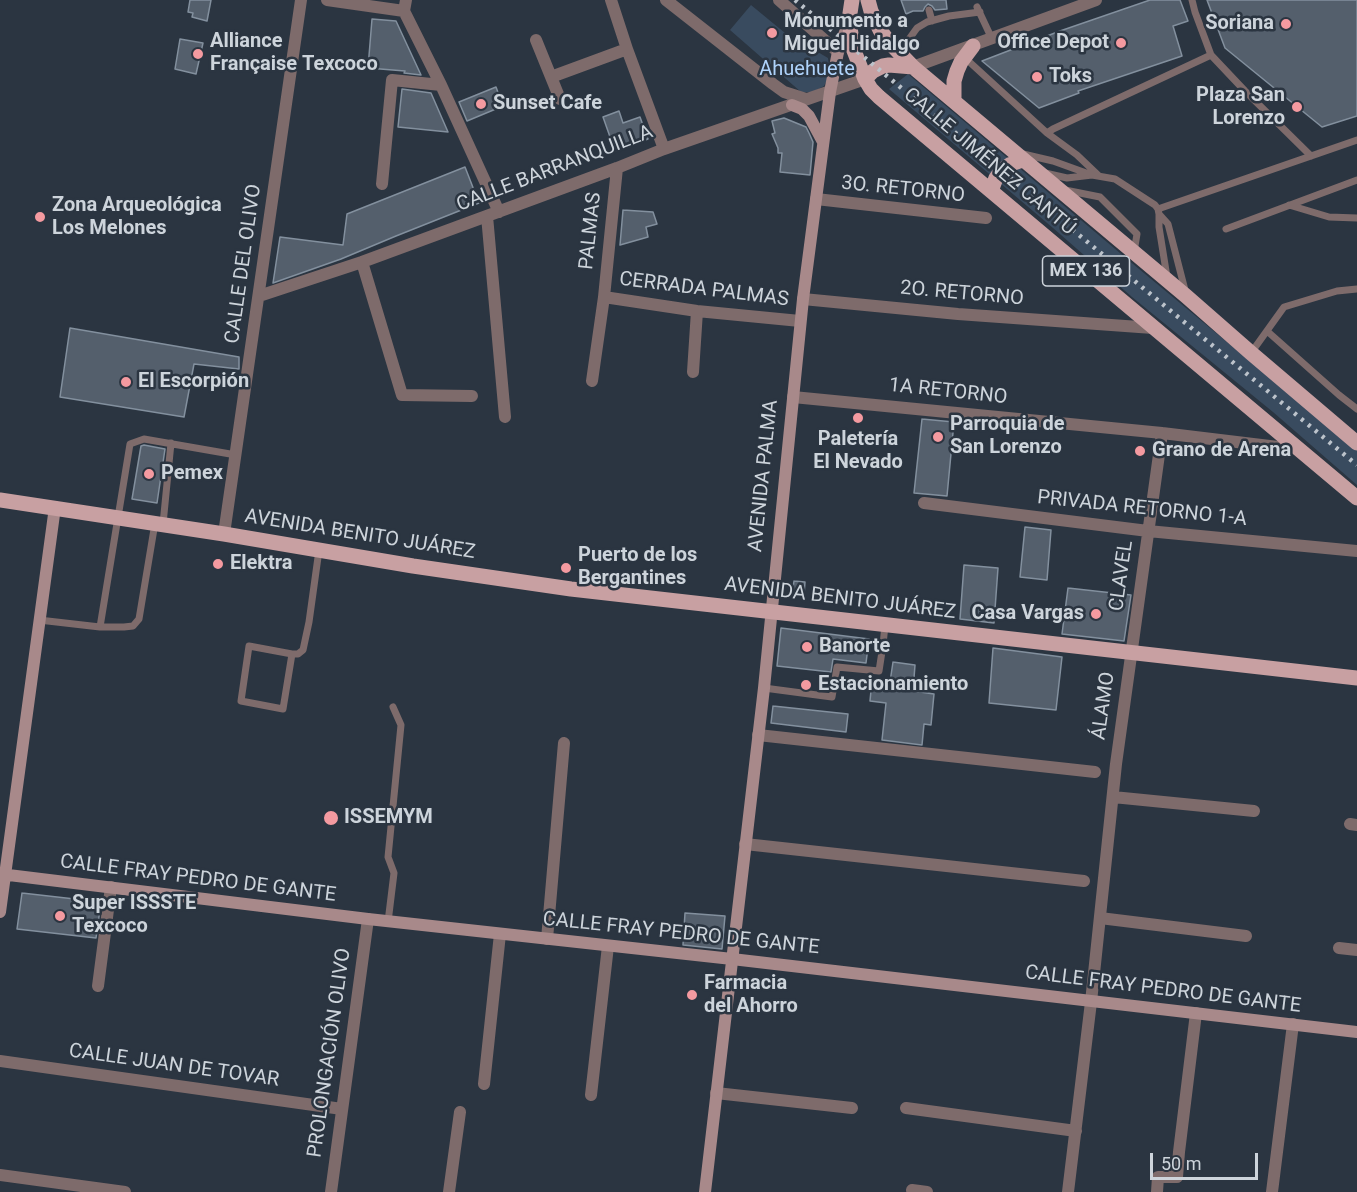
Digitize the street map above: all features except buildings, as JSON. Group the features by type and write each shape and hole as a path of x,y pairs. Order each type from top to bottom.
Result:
{"main road":[{"name":"AVENIDA PALMA","path":"705,1192 764,688 800,321 830,92 852,0"},
{"name":"CALLE JIMÉNEZ CANTÚ","path":"868,0 880,30 888,42 913,68 1134,252 1357,443"},
{"name":"CALLE JIMÉNEZ CANTÚ","path":"849,20 853,48 865,80 879,97 1357,498"},
{"path":"954,101 954,81 968,52"},
{"path":"865,80 873,71 883,66 913,68"},
{"path":"792,105 809,116 823,142"},
{"path":"991,191 1001,171 1018,156"},
{"name":"AVENIDA BENITO JUÁREZ","path":"0,500 571,589 1357,678"},
{"path":"0,912 2,875 55,507"},
{"name":"CALLE FRAY PEDRO DE GANTE","path":"2,875 368,920 732,959 1357,1032"}],"street":[{"name":"CALLE DEL OLIVO","path":"224,534 301,0"},
{"path":"327,0 405,6 499,212"},
{"path":"611,0 664,149"},
{"path":"666,0 784,92 806,99"},
{"path":"779,0 838,52"},
{"path":"913,68 968,52 992,39 1096,0"},
{"path":"536,40 560,99"},
{"path":"551,77 627,49"},
{"path":"382,184 392,80 441,85"},
{"name":"CALLE BARRANQUILLA","path":"259,296 362,262 664,149 865,80"},
{"path":"773,84 778,98 775,110"},
{"name":"PALMAS","path":"592,381 604,297 617,168"},
{"name":"3O. RETORNO","path":"816,200 986,218"},
{"path":"487,216 505,417"},
{"path":"362,262 402,395 472,396"},
{"name":"CERRADA PALMAS","path":"604,297 697,311 800,321"},
{"name":"2O. RETORNO","path":"803,298 958,314 1153,328"},
{"path":"693,372 697,311"},
{"name":"1A RETORNO","path":"792,397 1162,433 1278,447"},
{"name":"CLAVEL","path":"1131,653 1162,433"},
{"name":"PRIVADA RETORNO 1-A","path":"924,503 1148,531 1357,551"},
{"name":"ÁLAMO","path":"1068,1192 1116,764 1131,653"},
{"path":"758,735 1095,772"},
{"path":"547,939 564,743"},
{"path":"1113,797 1254,811"},
{"path":"745,844 1084,881"},
{"path":"98,986 111,887"},
{"path":"1100,918 1246,936"},
{"name":"PROLONGACIÓN OLIVO","path":"331,1192 368,920"},
{"path":"484,1084 500,934"},
{"path":"591,1095 608,946"},
{"path":"1339,948 1357,950"},
{"path":"1157,1192 1158,1177 1177,1177 1196,1013"},
{"path":"1272,1192 1293,1024"},
{"name":"CALLE JUAN DE TOVAR","path":"0,1061 342,1109"},
{"path":"716,1093 852,1108"},
{"path":"906,1108 1076,1131"},
{"path":"449,1192 460,1112"},
{"path":"0,1175 124,1192"},
{"path":"912,1190 927,1192"}],"lane":[{"path":"1186,0 1195,12"},
{"path":"1192,0 1211,55 1311,156"},
{"path":"928,10 932,21"},
{"path":"899,53 916,28 927,22 979,10 992,39"},
{"path":"968,52 1047,133 1077,155 1096,176"},
{"path":"1047,133 1211,55"},
{"path":"1159,212 1357,140"},
{"path":"1018,156 1053,161 1096,176 1115,179 1155,205 1168,224 1186,296"},
{"path":"1037,172 1066,178 1096,176"},
{"path":"1226,229 1357,180"},
{"path":"1289,205 1329,217 1357,218"},
{"path":"1159,212 1167,280"},
{"path":"1251,353 1284,307 1337,291 1357,290"},
{"path":"1266,331 1357,409"},
{"path":"100,627 130,444 144,439 236,455"},
{"path":"39,620 100,627 124,627 133,626 139,619 159,524 171,443"},
{"path":"292,654 283,709 241,701 249,646 292,654 298,654 303,650 319,550"},
{"path":"764,688 832,697 837,668 879,671 885,625"},
{"path":"388,922 394,873 388,857 401,725 393,707"}],"green space":[{"name":"Ahuehuete","path":"751,5 802,47 828,58 830,74 824,86 813,92 801,92 730,30"},
{"path":"908,74 1357,450 1357,485 1273,412 1132,297 889,89"}],"railway":[{"path":"795,0 1357,465"}],"place":[{"name":"Soriana","path":"1286,24"},
{"name":"Monumento a Miguel Hidalgo","path":"772,33"},
{"name":"Office Depot","path":"1121,43"},
{"name":"Alliance Française Texcoco","path":"198,54"},
{"name":"Toks","path":"1037,77"},
{"name":"Sunset Cafe","path":"481,104"},
{"name":"Plaza San Lorenzo","path":"1297,107"},
{"name":"Zona Arqueológica Los Melones","path":"40,217"},
{"name":"El Escorpión","path":"126,382"},
{"name":"Paletería El Nevado","path":"858,418"},
{"name":"Parroquia de San Lorenzo","path":"938,437"},
{"name":"Grano de Arena","path":"1140,451"},
{"name":"Pemex","path":"149,474"},
{"name":"Elektra","path":"218,564"},
{"name":"Puerto de los Bergantines","path":"566,568"},
{"name":"Casa Vargas","path":"1096,614"},
{"name":"Banorte","path":"807,647"},
{"name":"Estacionamiento","path":"806,685"},
{"name":"ISSEMYM","path":"331,818"},
{"name":"Super ISSSTE Texcoco","path":"60,916"},
{"name":"Farmacia del Ahorro","path":"692,995"}]}
